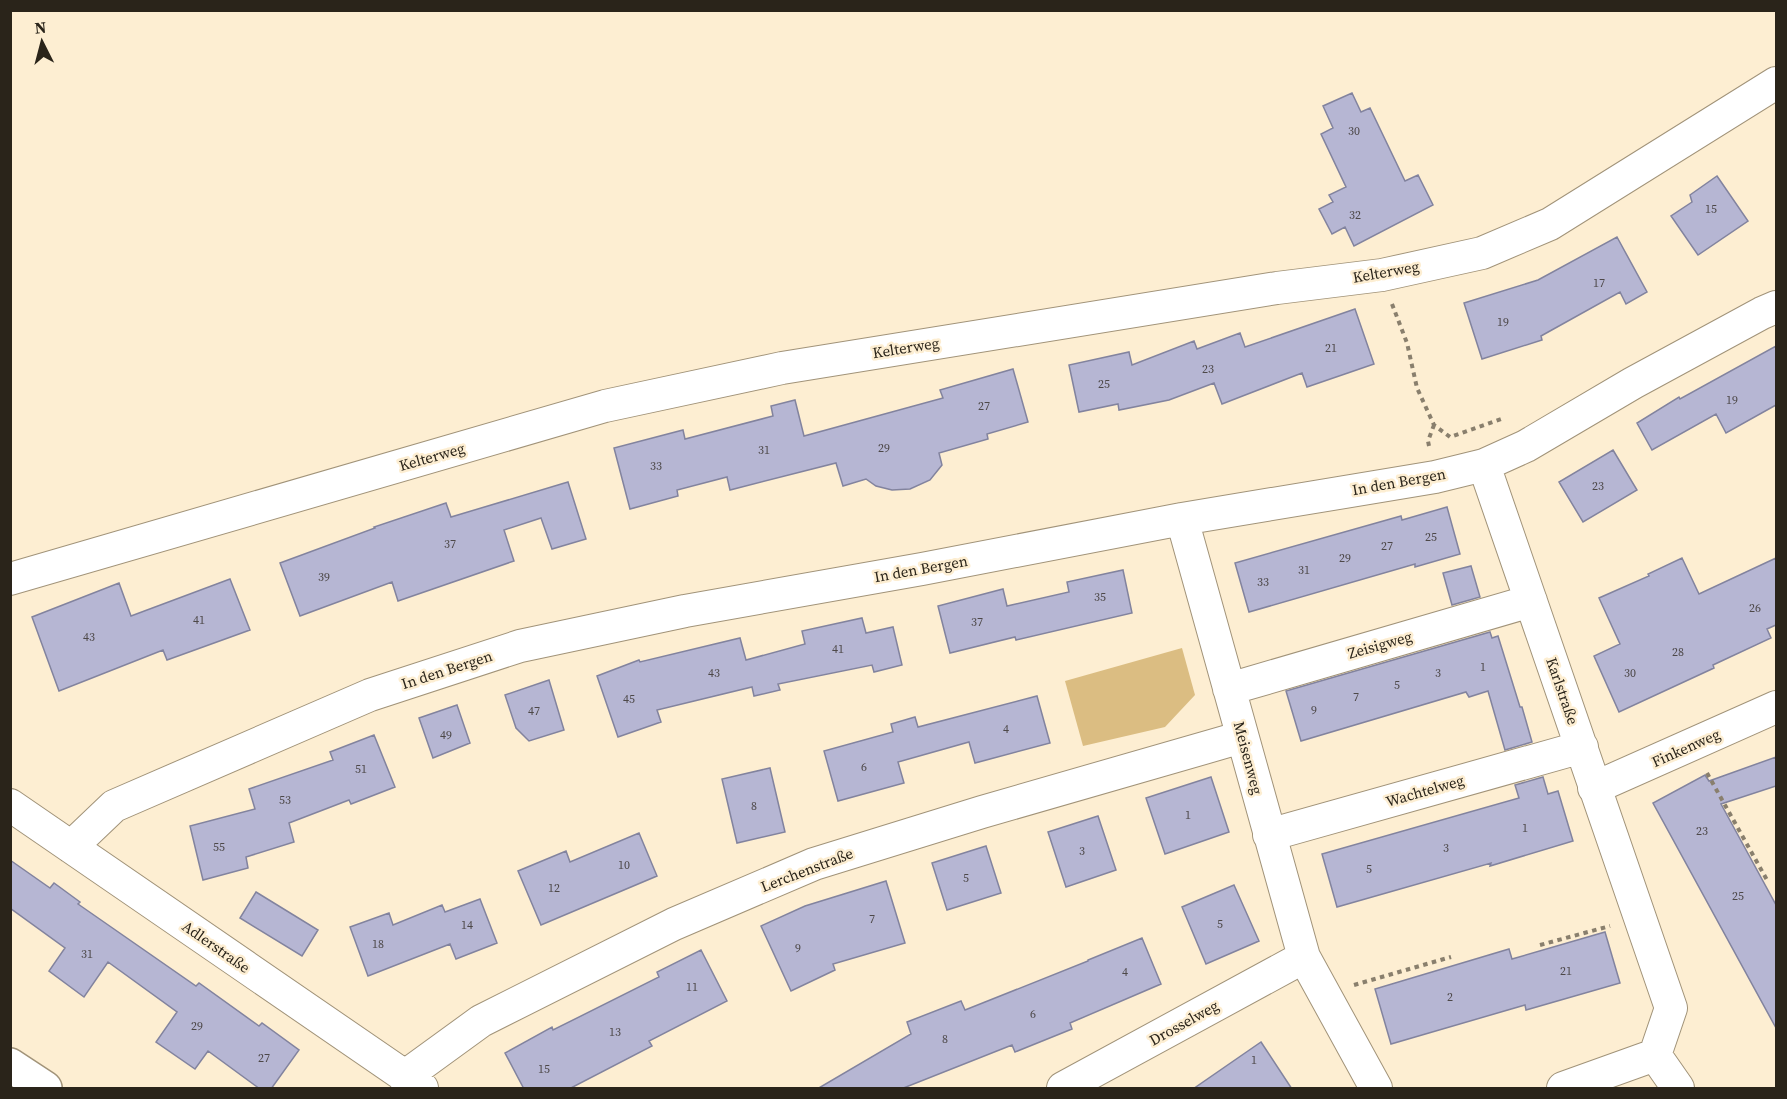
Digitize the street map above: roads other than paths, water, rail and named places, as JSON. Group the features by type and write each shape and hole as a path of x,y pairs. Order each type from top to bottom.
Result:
{"main road":[{"path":"10,1065 45,1089"}],"street":[{"name":"Kelterweg","path":"10,579 605,406 782,368 1277,288 1382,275 1482,253 1550,224 1776,83"},
{"name":"In den Bergen","path":"71,847 114,806 370,696 520,646 685,611 922,569 1182,519 1435,477 1484,465 1526,446 1633,383 1776,307"},
{"name":"Karlstraße","path":"1484,465 1671,1008 1655,1055"},
{"name":"Meisenweg","path":"1182,519 1304,957 1376,1089"},
{"name":"Zeisigweg","path":"1229,689 1531,600"},
{"name":"Finkenweg","path":"1594,788 1776,707"},
{"name":"Lerchenstraße","path":"413,1083 481,1020 674,924 804,868 982,812 1242,737"},
{"name":"Wachtelweg","path":"1269,835 1582,747"},
{"name":"Adlerstraße","path":"10,805 413,1083"},
{"name":"Drosselweg","path":"1063,1089 1304,957"},
{"path":"1563,1089 1655,1055 1678,1089"}]}
